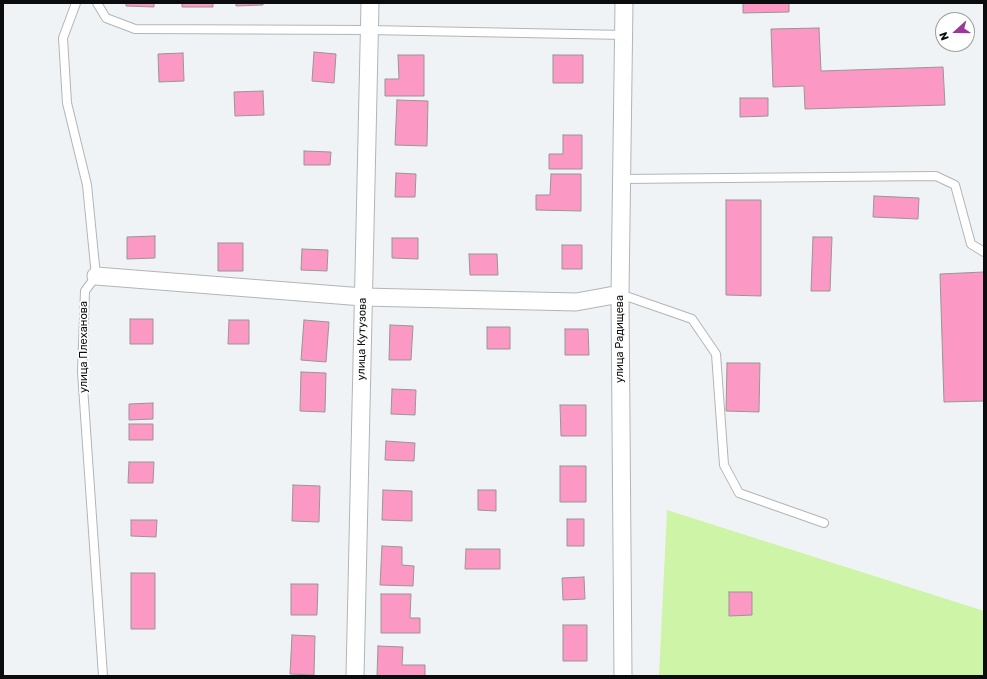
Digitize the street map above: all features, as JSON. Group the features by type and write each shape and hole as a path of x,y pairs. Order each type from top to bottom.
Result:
{"street":[{"name":"улица Кутузова","path":"356,676 370,3"},
{"name":"улица Радищева","path":"623,676 620,294 624,3"},
{"path":"96,276 363,297 576,302 620,294"}],"lane":[{"path":"76,3 63,38 67,103 87,185 96,276"},
{"path":"97,3 106,18 135,29 369,30 624,35"},
{"path":"622,179 936,176 955,185 971,244 984,252"},
{"name":"улица Плеханова","path":"96,276 85,291 82,372 103,676"},
{"path":"620,294 692,318 716,354 724,465 739,493 824,523"}],"green space":[{"path":"667,510 984,611 984,676 659,676"}],"building":[{"path":"126,3 154,3 154,7 126,6"},
{"path":"182,3 213,3 213,7 182,7"},
{"path":"236,3 263,3 263,5 236,6"},
{"path":"743,3 789,3 789,12 743,13"},
{"path":"819,28 821,71 943,67 945,105 805,109 804,86 773,87 771,29"},
{"path":"314,52 336,54 334,83 312,81"},
{"path":"183,53 184,81 159,82 158,54"},
{"path":"398,55 424,55 424,96 385,96 385,79 399,79"},
{"path":"553,55 583,55 583,83 553,83"},
{"path":"263,91 264,115 235,116 234,92"},
{"path":"740,98 768,98 768,116 740,117"},
{"path":"397,100 428,101 427,146 395,145"},
{"path":"563,135 582,135 582,169 549,169 549,154 563,154"},
{"path":"304,151 331,152 330,165 304,165"},
{"path":"396,173 416,174 415,197 395,197"},
{"path":"551,174 581,174 581,211 536,210 536,195 550,195"},
{"path":"874,196 919,198 918,219 873,217"},
{"path":"726,200 761,200 761,296 726,295"},
{"path":"155,236 155,258 127,259 127,237"},
{"path":"813,237 832,237 830,291 811,291"},
{"path":"392,238 418,238 418,259 392,258"},
{"path":"218,243 243,243 243,271 218,271"},
{"path":"562,245 582,245 582,269 562,269"},
{"path":"302,249 328,250 327,271 301,270"},
{"path":"469,254 497,254 498,275 470,275"},
{"path":"984,272 984,401 944,402 940,274"},
{"path":"130,319 153,319 153,344 130,344"},
{"path":"229,320 249,320 249,344 228,344"},
{"path":"304,320 329,322 326,362 301,360"},
{"path":"390,325 413,326 411,360 389,360"},
{"path":"487,327 510,327 510,349 487,349"},
{"path":"565,329 588,329 589,355 565,355"},
{"path":"727,363 760,363 759,412 726,411"},
{"path":"301,372 326,373 325,412 300,411"},
{"path":"392,389 416,390 415,415 391,414"},
{"path":"153,403 153,419 129,420 129,404"},
{"path":"560,405 586,405 586,436 561,436"},
{"path":"129,424 153,424 153,440 129,440"},
{"path":"386,441 415,443 414,461 385,460"},
{"path":"129,462 154,462 153,483 128,483"},
{"path":"560,466 586,466 586,502 560,502"},
{"path":"293,485 320,486 319,522 292,521"},
{"path":"383,490 412,491 412,521 382,520"},
{"path":"478,490 496,490 496,511 478,510"},
{"path":"567,519 584,519 584,546 567,546"},
{"path":"131,520 157,520 156,537 131,536"},
{"path":"382,546 402,547 402,565 414,566 413,586 380,585"},
{"path":"466,549 500,549 500,569 465,569"},
{"path":"131,573 155,573 155,629 131,629"},
{"path":"584,577 585,599 563,600 562,578"},
{"path":"291,584 318,584 317,615 291,615"},
{"path":"729,592 752,592 752,615 729,616"},
{"path":"381,594 411,594 410,618 420,618 420,633 381,633"},
{"path":"563,625 587,625 587,661 563,661"},
{"path":"292,635 315,636 314,675 290,674"},
{"path":"378,646 403,647 402,665 425,665 425,676 377,676"}]}
